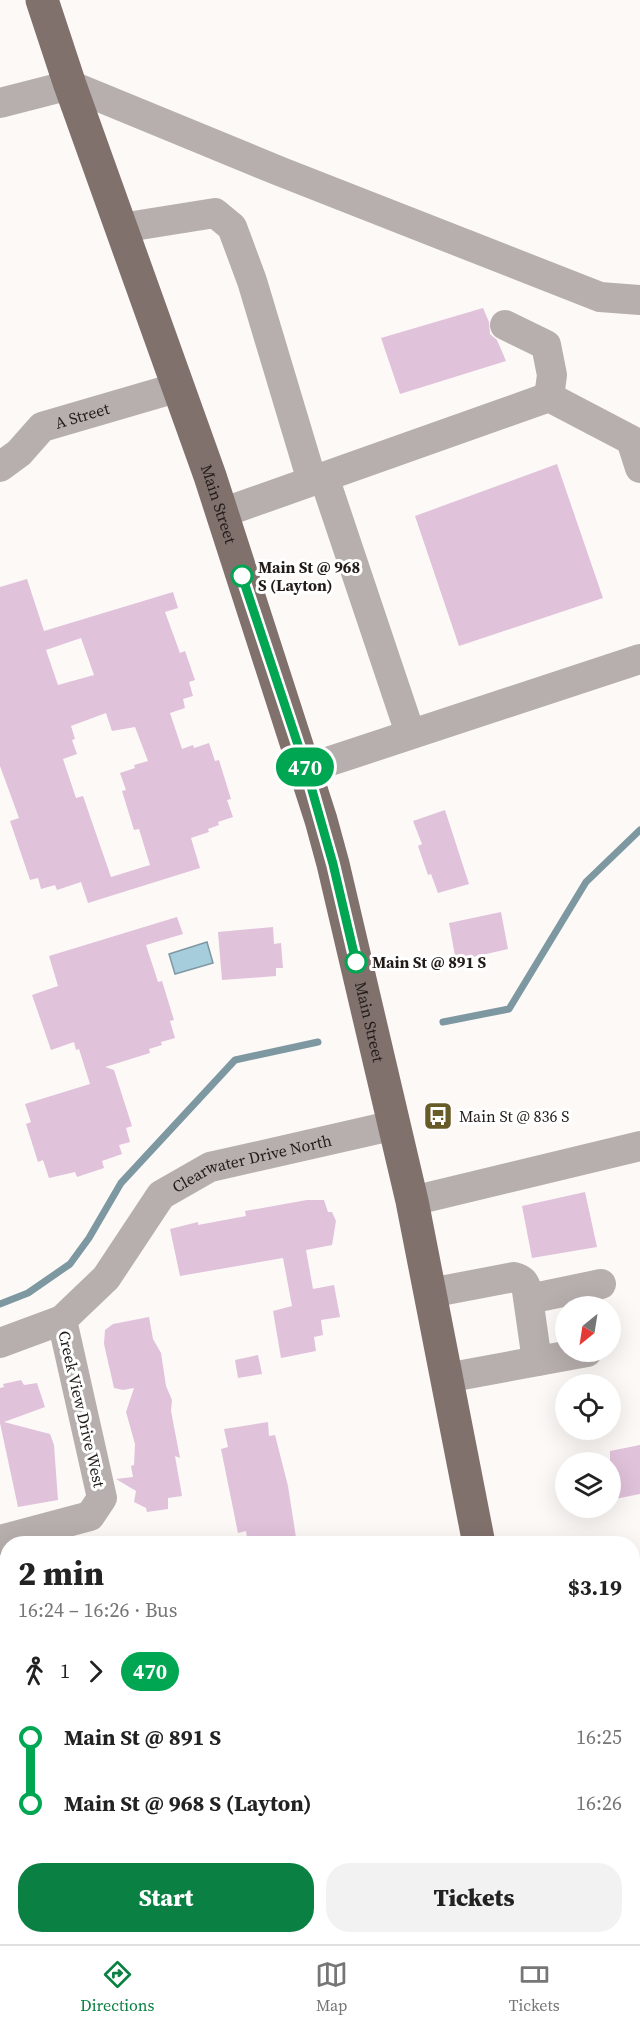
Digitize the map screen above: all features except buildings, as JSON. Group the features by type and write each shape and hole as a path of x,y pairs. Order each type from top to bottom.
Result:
{"main road":[{"name":"Main Street","path":"42,0 222,513 306,769 333,864 412,1201 477,1536"}],"street":[{"path":"0,103 70,85 279,171 600,297 640,300"},
{"path":"121,228 215,213 232,227 318,479 410,733"},
{"path":"505,325 546,345 552,375 549,397"},
{"name":"A Street","path":"0,466 19,453 42,427 179,387"},
{"path":"222,513 549,397 635,439 640,468"},
{"path":"306,769 640,659"},
{"name":"Clearwater Drive North","path":"62,1320 106,1278 161,1195 210,1167 395,1125"},
{"path":"412,1201 640,1146"},
{"path":"430,1293 514,1277 521,1279 526,1284 529,1299 537,1361"},
{"path":"529,1299 601,1284"},
{"path":"0,1343 62,1320"},
{"name":"Creek View Drive West","path":"15,1536 90,1516 102,1498 62,1320"},
{"path":"446,1378 555,1358"}],"water":[{"path":"207,942 213,963 175,974 169,954"}],"waterway":[{"path":"443,1022 509,1009 586,882 640,830"},
{"path":"0,1304 28,1293 70,1264 89,1238 121,1183 235,1060 318,1042"}],"bus line":[{"name":"470","path":"242,576 306,769 333,864 356,962"}],"place":[{"name":"Main St @ 968 S (Layton)","path":"242,576"},
{"name":"Main St @ 891 S","path":"356,962"},
{"name":"Main St @ 836 S","path":"438,1116"}]}
